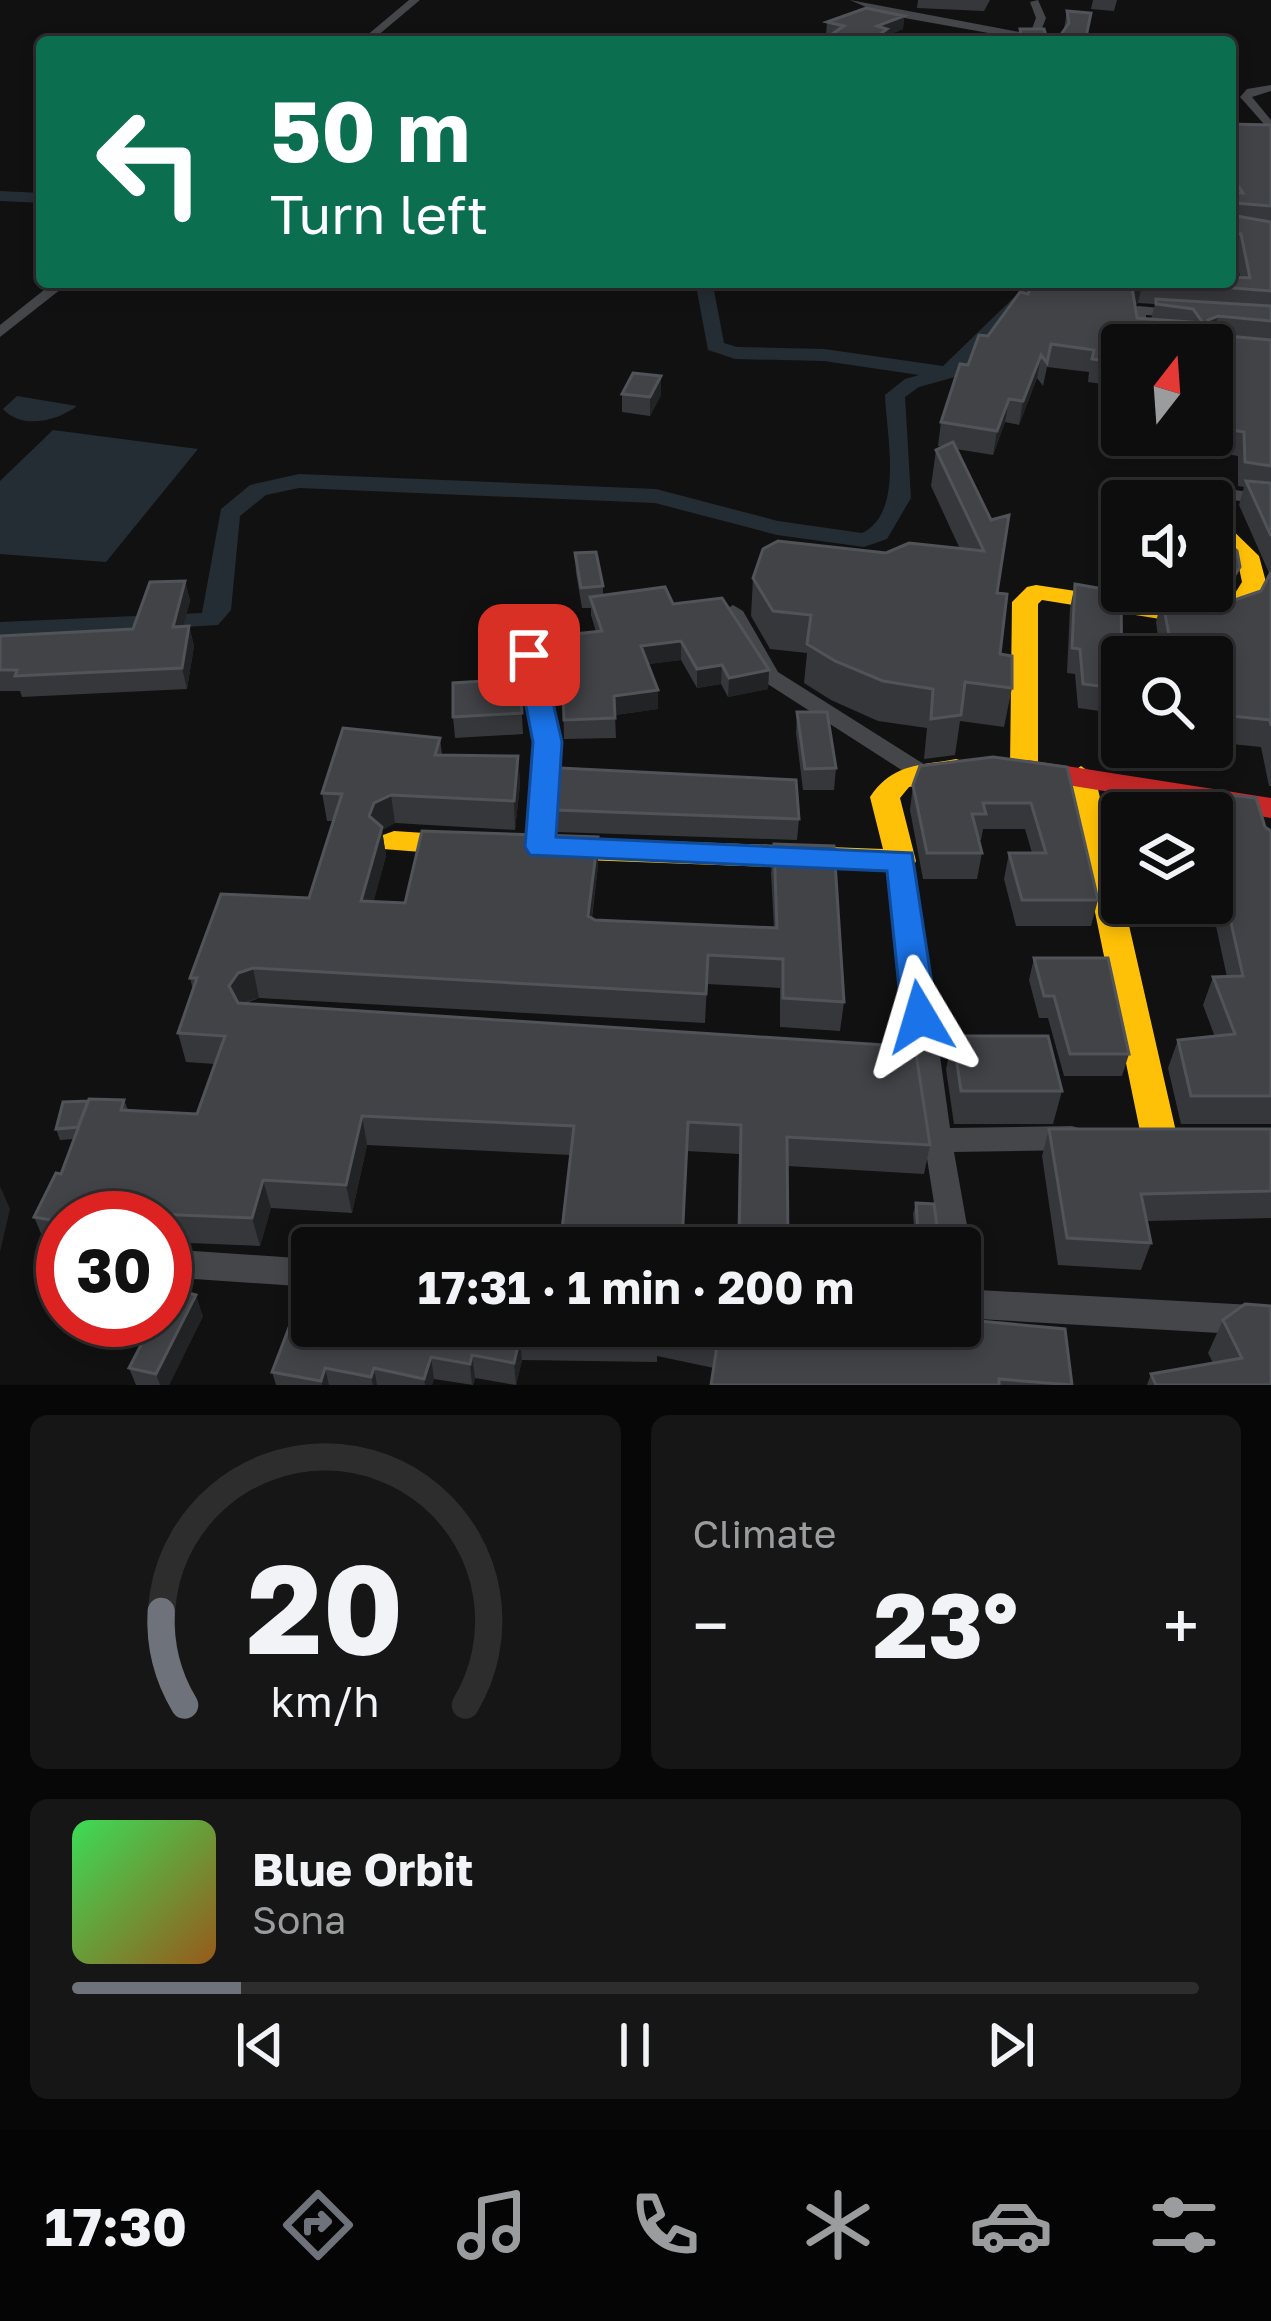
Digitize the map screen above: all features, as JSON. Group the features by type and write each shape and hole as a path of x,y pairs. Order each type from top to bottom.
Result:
{"street":[{"path":"371,36 415,0"},
{"path":"855,0 882,11 1023,36"},
{"path":"1035,2 1041,18 1035,36"},
{"path":"1236,86 1270,88"},
{"path":"1270,88 1251,91 1246,98 1271,128"},
{"path":"0,332 55,288"},
{"path":"1139,324 1138,310 1202,315"},
{"path":"1233,495 1271,500"},
{"path":"1004,769 1024,602 1036,592 1056,592 1210,619 1239,608 1261,562 1233,540"},
{"path":"733,611 770,676 922,773"},
{"path":"520,846 548,742 529,655"},
{"path":"953,1227 940,1140 912,1055 901,861 885,796 900,779 922,773 1004,769 1081,776 1264,806 1266,836"},
{"path":"1081,776 1160,1137"},
{"path":"394,842 901,861"},
{"path":"940,1140 1094,1138"},
{"path":"192,1265 291,1272"},
{"path":"981,1296 1271,1321"}],"shaded area":[{"path":"17,396 77,406 50,419 20,420 3,409"},
{"path":"53,430 198,449 106,562 0,554 0,481"}],"building":[{"path":"866,8 904,16 877,26 887,29 877,36 829,36 844,26 827,22"},
{"path":"1067,11 1091,13 1086,36 1060,36 1069,23"},
{"path":"1020,29 1044,29 1046,36 1022,36"},
{"path":"1236,124 1271,125 1271,206 1236,203 1236,192 1243,193 1236,182"},
{"path":"1236,216 1271,222 1271,291 1234,288 1236,277 1250,278 1241,234 1236,234"},
{"path":"1030,288 1132,288 1137,318 1203,323 1193,309 1156,304 1156,299 1271,306 1271,321 1218,316 1208,320 1210,324 1101,324 1101,360 1092,359 1094,350 1051,344 1047,363 1041,355 1023,401 1009,399 997,431 941,422 960,364 968,365 979,335 988,336 1020,292 1028,294"},
{"path":"1233,336 1271,340 1271,466 1245,462 1244,432 1233,430"},
{"path":"633,373 661,376 650,397 622,394"},
{"path":"953,442 991,520 1009,515 997,593 1007,594 1000,654 1012,656 1012,688 965,682 961,715 931,719 933,689 883,681 807,644 811,615 773,611 753,578 763,549 778,541 886,553 909,543 984,551 936,450"},
{"path":"1246,481 1271,483 1271,536"},
{"path":"1233,547 1237,551 1240,567 1233,578"},
{"path":"596,552 603,586 581,588 575,553"},
{"path":"1271,572 1271,726 1270,720 1233,716 1233,636 1169,636 1165,612 1233,612 1233,601 1261,591"},
{"path":"185,581 173,627 189,626 182,668 15,676 17,670 0,670 0,636 133,629 150,582"},
{"path":"1075,584 1101,589 1101,612 1121,612 1121,636 1101,636 1101,686 1083,684 1080,649 1072,648"},
{"path":"665,587 673,604 722,598 769,670 729,678 722,665 697,669 681,641 641,646 658,690 614,696 615,718 564,720 562,672 553,673 545,637 602,631 590,597"},
{"path":"520,679 522,713 453,717 453,683"},
{"path":"797,712 827,712 836,768 805,769"},
{"path":"343,728 440,738 435,755 518,756 514,801 391,795 374,803 369,816 382,827 361,901 405,903 422,831 598,837 588,916 595,920 777,928 774,844 834,846 844,1002 783,998 783,959 708,955 706,994 253,968 238,973 229,986 238,1003 915,1047 930,1145 787,1137 788,1227 739,1227 741,1125 688,1122 683,1227 562,1227 574,1126 362,1116 346,1185 263,1180 252,1218 192,1216 192,1191 47,1191 56,1173 61,1174 89,1099 124,1100 121,1110 197,1114 225,1036 178,1033 197,978 190,978 221,894 309,898 342,794 322,793"},
{"path":"993,757 1067,767 1098,900 1022,900 1009,853 1046,853 1031,803 983,803 986,814 972,814 982,853 927,853 913,785 920,766"},
{"path":"560,768 796,780 799,819 557,810"},
{"path":"1233,795 1256,798 1265,827 1271,831 1271,1096 1191,1096 1178,1040 1235,1034 1213,977 1243,976 1231,924"},
{"path":"1034,958 1108,958 1129,1054 1070,1054 1054,996 1044,996"},
{"path":"953,1036 1048,1036 1062,1091 961,1091"},
{"path":"88,1101 78,1127 56,1129 63,1102"},
{"path":"1049,1129 1271,1129 1271,1191 1141,1194 1151,1243 1067,1238"},
{"path":"916,1203 934,1204 937,1227 918,1227"},
{"path":"1245,1304 1271,1306 1271,1385 1156,1385 1151,1374 1242,1358 1223,1320"},
{"path":"981,1321 1065,1329 1072,1385 999,1379 999,1385 711,1385 717,1347 981,1347"},
{"path":"291,1322 291,1347 518,1347 514,1363 472,1355 470,1364 431,1357 424,1379 374,1368 371,1377 325,1368 321,1381 272,1372"},
{"path":"140,1347 170,1347 156,1374 129,1368"}],"waterway":[{"path":"0,196 36,198"},
{"path":"705,288 715,346 735,353 824,355 948,373"},
{"path":"948,373 1034,288"},
{"path":"0,630 209,620 218,610 229,514 258,490 299,481 656,496 777,528 864,540 879,534 900,498 895,395 912,383 948,373"}],"traffic: slow":[{"path":"1233,544 1250,561 1254,582 1233,610"},
{"path":"1024,769 1025,602 1036,592 1101,601"},
{"path":"1169,612 1210,619 1228,612"},
{"path":"556,848 901,861 885,797 900,779 956,769"},
{"path":"1081,776 1159,1136"},
{"path":"394,842 460,844"}],"traffic: jam":[{"path":"1028,770 1271,808"}],"route":[{"path":"529,655 548,742 541,847 901,861 920,1017"}]}
